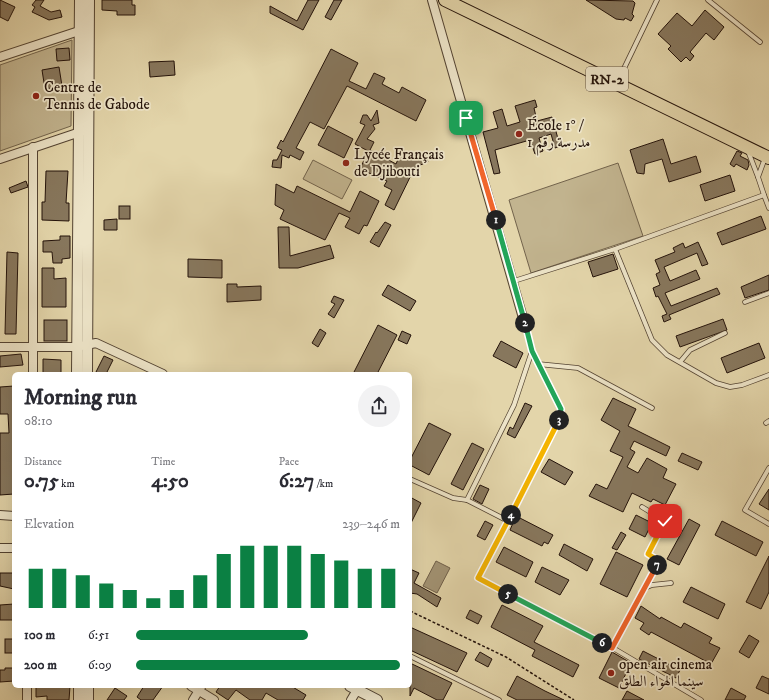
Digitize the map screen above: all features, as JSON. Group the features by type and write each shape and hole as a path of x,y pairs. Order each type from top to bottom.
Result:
{"main road":[{"name":"RN-2","path":"444,0 767,157"}],"street":[{"path":"80,0 84,29 87,344 85,372"},
{"path":"84,29 89,0"},
{"path":"432,0 514,281 525,325"},
{"path":"0,57 84,29"},
{"path":"0,159 84,131"},
{"path":"84,131 76,347 84,372"},
{"path":"33,147 33,372"},
{"path":"0,347 76,347 96,343 159,372"},
{"path":"0,515 12,516"},
{"path":"0,548 12,548"},
{"path":"27,688 27,700"},
{"path":"79,688 79,700"},
{"path":"88,688 88,700"},
{"path":"193,700 197,688"},
{"path":"198,688 214,700"},
{"path":"351,700 353,688 376,700"}],"lane":[{"path":"617,84 656,0"},
{"path":"708,0 760,42"},
{"path":"746,148 769,208"},
{"path":"758,177 767,157"},
{"path":"514,281 615,249 764,195"},
{"path":"615,249 652,340 667,355 716,383 730,387 742,385 769,375"},
{"path":"745,302 769,293"},
{"path":"525,325 532,351 561,409 558,425 478,578 612,648 701,700"},
{"path":"680,362 690,350 725,333"},
{"path":"467,500 514,405 532,351"},
{"path":"538,364 578,368 652,408"},
{"path":"769,468 745,510 769,524"},
{"path":"412,480 453,498 467,500 508,521"},
{"path":"612,648 659,561 648,554 665,521 642,508"},
{"path":"645,588 652,585 671,583"},
{"path":"412,657 463,681 498,700"}],"path":[{"path":"412,612 506,657 574,700"}],"shaded area":[{"name":"Centre de Tennis de Gabode","path":"72,40 71,126 0,151 0,65"},
{"path":"313,160 352,180 342,199 303,179"},
{"path":"618,163 643,236 531,273 509,200"},
{"path":"436,561 450,568 437,593 423,586"}],"building":[{"path":"0,0 15,7 8,21 0,17"},
{"path":"36,0 44,0 40,6 51,12 60,10 62,17 49,20 32,12 35,7 32,5"},
{"path":"102,0 132,0 132,5 135,5 135,15 117,15 117,11 102,10"},
{"path":"308,0 319,0 303,30 270,13 270,6 297,21"},
{"path":"334,0 342,0 331,20 325,17"},
{"path":"586,0 633,1 635,3 632,14 634,16 631,21 625,18 624,20 616,19"},
{"path":"705,10 724,27 714,40 706,33 690,52 694,56 690,61 686,57 681,62 668,49 671,46 658,34 677,13 692,26"},
{"path":"69,48 70,60 57,61 56,49"},
{"path":"331,49 358,63 349,81 366,89 374,73 385,78 382,84 399,93 402,87 426,100 416,121 347,86 324,129 310,122 296,148 304,152 300,160 290,155 289,158 282,155 281,168 272,167 273,160 277,160 282,150 277,148 281,140 283,142"},
{"path":"174,61 175,75 150,77 149,62"},
{"path":"59,67 62,86 45,89 42,70"},
{"path":"535,100 537,107 534,108 537,121 552,117 560,146 555,148 551,134 539,138 543,151 535,154 530,140 495,150 500,173 494,174 483,132 498,128 493,112 502,109 507,126 520,122 515,106"},
{"path":"377,110 379,123 373,125 375,129 367,139 374,142 370,150 396,164 402,150 414,156 424,152 428,162 415,167 394,210 385,205 392,190 384,186 387,181 360,169 368,151 355,144 365,125 360,123 363,115 367,115 371,121"},
{"path":"328,126 353,139 344,158 318,145"},
{"path":"663,139 671,164 696,156 701,172 669,182 662,159 645,164 644,174 637,173 630,150"},
{"path":"737,151 742,153 740,156 748,160 749,165 747,170 736,164 734,167 730,164"},
{"path":"46,171 68,171 66,203 69,203 69,221 42,220 42,202 45,202"},
{"path":"730,175 735,191 705,201 700,185"},
{"path":"26,181 28,187 11,193 9,188"},
{"path":"276,184 294,193 297,186 350,212 360,191 379,201 367,226 364,225 359,234 345,227 350,218 339,213 325,240 280,219 284,210 275,205"},
{"path":"119,206 130,206 130,219 119,219"},
{"path":"761,216 766,229 722,245 717,233"},
{"path":"117,219 117,230 104,230 104,220"},
{"path":"385,222 391,225 379,247 370,242"},
{"path":"278,227 289,227 290,256 330,245 334,258 298,268 279,268"},
{"path":"60,236 70,236 70,258 62,259 62,263 53,263 52,252 43,252 43,241 60,240"},
{"path":"698,242 708,264 702,266 697,253 664,267 670,281 696,270 700,279 665,293 671,306 717,288 720,294 669,315 671,319 664,322 662,316 667,314 658,296 656,297 653,288 660,285 656,274 660,272 655,260 675,252 673,248 683,243 685,248"},
{"path":"7,252 18,253 16,334 5,334"},
{"path":"613,254 618,269 593,277 588,262"},
{"path":"188,259 222,260 222,278 188,277"},
{"path":"42,268 54,268 54,279 66,278 66,307 42,307"},
{"path":"769,275 769,290 745,298 741,287"},
{"path":"227,284 237,284 237,287 261,286 261,300 227,302"},
{"path":"388,285 416,301 410,311 382,295"},
{"path":"334,296 344,300 334,318 328,314 335,304 331,302"},
{"path":"723,319 727,330 680,347 676,336"},
{"path":"44,320 67,320 67,341 44,341"},
{"path":"378,325 397,335 378,372 354,372"},
{"path":"320,329 326,333 318,347 312,343"},
{"path":"402,331 411,335 407,344 398,340"},
{"path":"501,341 523,353 516,368 493,356"},
{"path":"759,343 765,358 727,373 721,358"},
{"path":"21,354 23,365 0,367 0,356"},
{"path":"104,356 113,360 107,372 96,372"},
{"path":"43,359 61,360 61,372 43,372"},
{"path":"12,386 12,494 0,495 0,433 9,433 8,414 0,414 0,387"},
{"path":"613,398 636,409 628,426 670,447 666,456 634,441 630,449 635,452 627,467 638,473 647,458 667,469 663,478 676,484 665,505 653,499 651,502 632,493 623,512 589,496 596,484 607,489 623,457 610,451 620,431 601,420"},
{"path":"525,403 532,406 515,438 507,434 510,427 513,429"},
{"path":"429,423 451,434 429,475 412,466 412,456"},
{"path":"472,443 484,449 463,490 451,484"},
{"path":"682,453 702,462 698,470 678,461"},
{"path":"549,459 573,472 565,485 541,472"},
{"path":"480,485 489,489 482,504 473,499"},
{"path":"769,489 769,510 759,504"},
{"path":"412,498 421,503 412,521"},
{"path":"636,515 652,523 645,537 629,529"},
{"path":"516,516 553,535 548,544 544,542 542,546 510,530"},
{"path":"689,519 700,525 679,565 667,559"},
{"path":"485,521 493,525 485,540 477,536"},
{"path":"722,521 763,542 756,556 715,535"},
{"path":"621,532 626,535 617,550 612,548"},
{"path":"564,544 593,559 587,571 559,555"},
{"path":"504,547 533,562 526,577 496,562"},
{"path":"616,552 643,565 627,597 600,584"},
{"path":"769,556 769,592 761,609 746,602"},
{"path":"542,567 569,580 560,595 535,582"},
{"path":"412,570 419,573 414,583 441,598 437,607 417,594 412,593"},
{"path":"0,573 12,573 12,589 0,586"},
{"path":"691,587 725,604 718,619 683,602"},
{"path":"12,604 12,620 0,620 0,605"},
{"path":"502,605 543,626 534,642 579,665 573,677 532,656 535,650 491,627"},
{"path":"641,606 660,619 661,617 681,628 684,623 712,638 709,643 720,648 711,664 651,632 649,635 640,629 644,623 635,618"},
{"path":"470,610 482,616 478,624 466,618"},
{"path":"412,628 467,653 457,672 412,651"},
{"path":"749,635 759,641 749,658 739,652"},
{"path":"5,639 12,639 12,653 5,653"},
{"path":"643,651 680,670 676,678 639,659"},
{"path":"480,652 492,659 488,667 475,660"},
{"path":"612,652 631,663 619,688 599,678"},
{"path":"412,664 452,683 443,700 437,700 414,688 410,696 410,688 412,688"},
{"path":"5,668 12,668 12,681 0,682 0,670 5,670"},
{"path":"517,676 564,700 517,700 507,695"},
{"path":"762,676 769,679 769,694 756,688"},
{"path":"36,688 70,688 69,700 47,700 47,696 36,697"},
{"path":"115,688 127,696 124,700 107,700"},
{"path":"143,688 162,688 153,700 141,700 137,697"},
{"path":"219,688 294,688 306,695 303,700 278,700 266,693 262,700 250,700 236,690 228,700 216,692"},
{"path":"731,688 746,696 744,700 725,700"},
{"path":"627,691 644,700 622,700"}],"place":[{"name":"Centre de Tennis de Gabode","path":"36,96"},
{"name":"École 1° / مدرسة رقم 1","path":"519,134"},
{"name":"Lycée Français de Djibouti","path":"346,163"},
{"name":"open air cinema سينما الهواء الطلق","path":"611,673"}],"route":[{"path":"466,118 514,281 532,351 561,409 558,425 478,578 612,648 659,561 648,554 665,521"}]}
